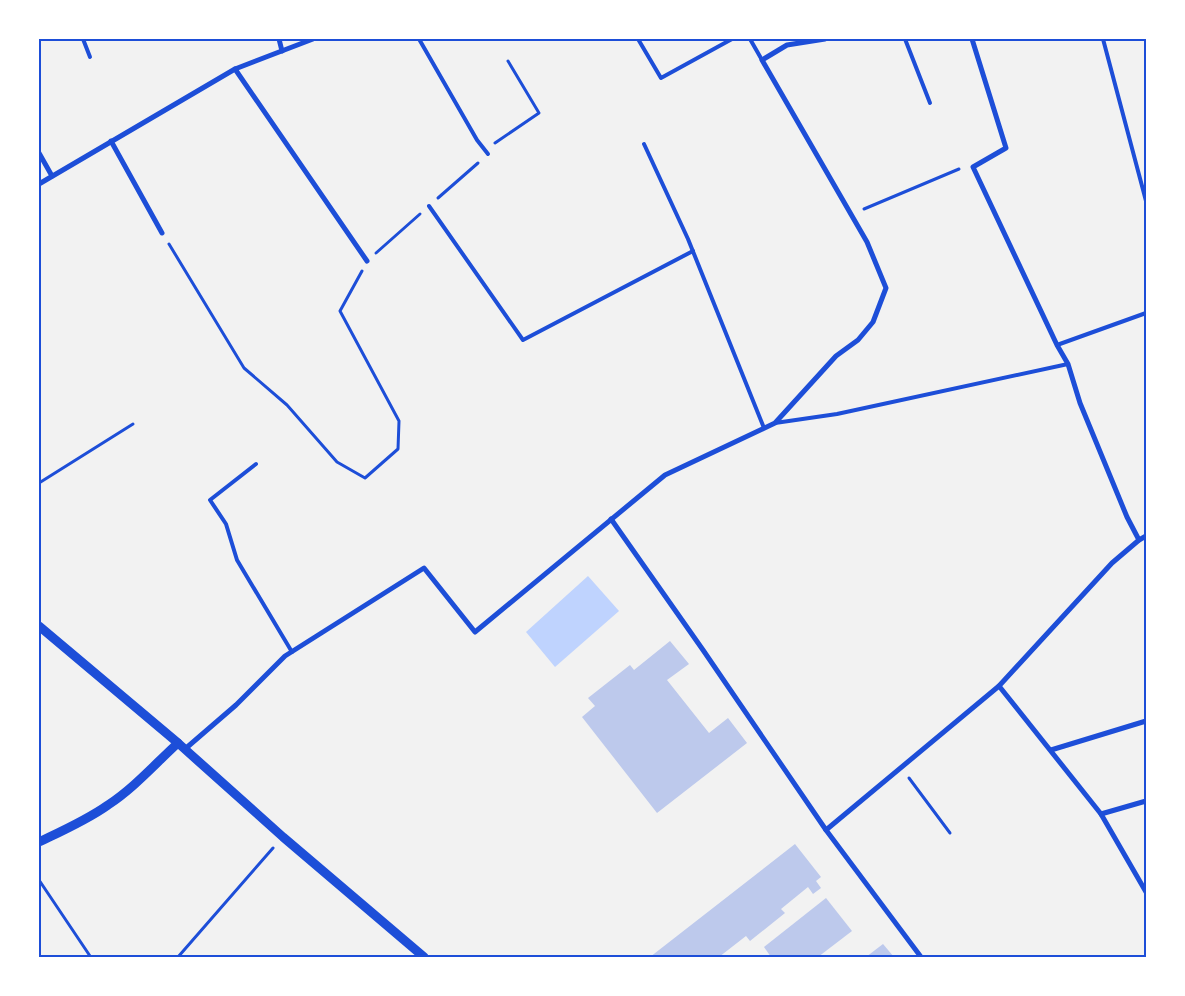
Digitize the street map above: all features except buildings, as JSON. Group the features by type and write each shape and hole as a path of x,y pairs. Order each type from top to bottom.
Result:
{"street":[{"path":"279,39 282,50"},
{"path":"39,184 235,69 313,39"},
{"path":"39,842 108,806 181,746 236,705 285,656 424,568 475,632 665,475 775,423 836,356 858,340 873,322 886,288 867,242 852,214 762,60 787,45 825,39"},
{"path":"972,39 1006,148 973,167 1056,345 1068,364 1080,403 1127,517 1139,540"},
{"path":"235,69 367,261"},
{"path":"111,141 162,233"},
{"path":"39,153 52,176"},
{"path":"611,519 826,830 921,957"},
{"path":"826,830 999,686 1112,563 1146,536"},
{"path":"39,626 181,746 283,837 424,957"},
{"path":"999,686 1052,750 1101,814 1146,892"},
{"path":"1052,750 1146,721"},
{"path":"1101,814 1146,801"}],"lane":[{"path":"83,39 90,57"},
{"path":"419,39 477,140 488,154"},
{"path":"638,39 661,78 732,39"},
{"path":"750,39 762,60"},
{"path":"905,39 930,103"},
{"path":"1103,39 1146,201"},
{"path":"644,144 693,251 764,428"},
{"path":"429,206 523,340 693,251"},
{"path":"1056,345 1146,313"},
{"path":"775,423 837,414 1068,364"},
{"path":"256,464 210,500 226,524 237,560 292,652"}],"path":[{"path":"162,233 244,368 287,405 337,462 365,478 398,449 399,420 340,311 367,261 488,154 496,142 539,113 508,61"},
{"path":"852,214 965,167"},
{"path":"39,483 133,424"},
{"path":"901,768 950,833"},
{"path":"178,957 283,837"},
{"path":"39,880 90,956"}],"water":[{"path":"588,576 619,611 555,667 526,632"}]}
